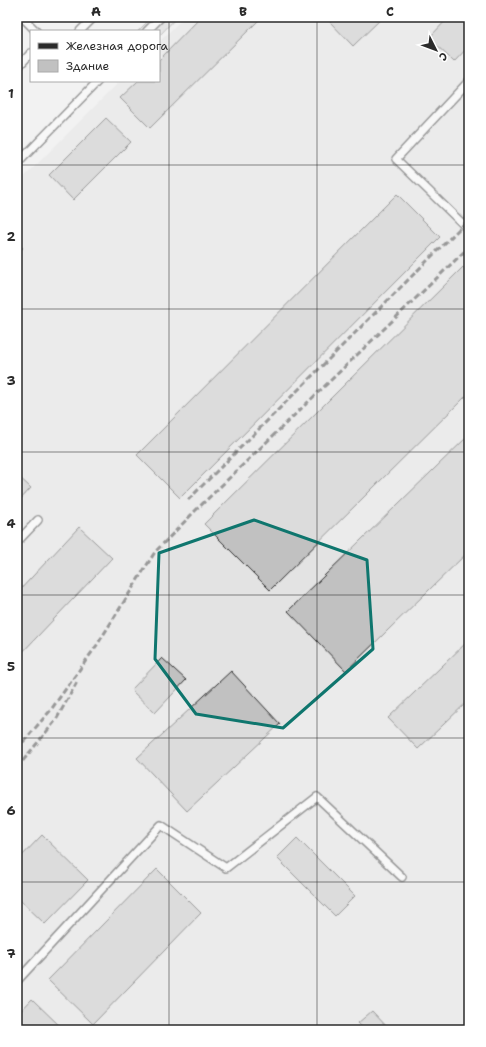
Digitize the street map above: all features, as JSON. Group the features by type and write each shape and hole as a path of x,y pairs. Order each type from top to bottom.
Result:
{"lane":[{"path":"22,17 35,30"},
{"path":"81,30 94,17"},
{"path":"148,30 161,17"},
{"path":"17,68 30,54"},
{"path":"469,81 396,159 469,230"},
{"path":"17,164 97,82"},
{"path":"17,542 38,520"},
{"path":"17,981 160,825 226,868 317,797 402,877"}],"highlighted area":[{"path":"254,520 367,560 373,649 283,728 196,714 155,659 159,553"}],"shaded area":[{"path":"152,17 177,17 160,35 160,30 139,30"},
{"path":"184,17 469,17 469,1030 17,1030 17,184 119,82 160,82 160,41"}],"building":[{"path":"201,17 262,17 150,128 120,98 137,82 160,82 160,59"},
{"path":"333,17 383,17 353,46 329,21"},
{"path":"449,17 469,17 469,46 454,62 429,38"},
{"path":"106,118 131,142 73,200 49,175"},
{"path":"397,194 440,237 180,498 137,455"},
{"path":"17,242 23,248 17,254"},
{"path":"463,267 469,273 469,393 270,590 204,524"},
{"path":"469,435 469,551 346,671 288,611"},
{"path":"17,475 31,488 17,503"},
{"path":"79,527 112,558 17,658 17,593"},
{"path":"469,640 469,700 418,749 388,718"},
{"path":"162,658 186,680 155,713 131,690"},
{"path":"231,671 280,724 187,811 137,758"},
{"path":"42,835 88,880 45,924 17,897 17,861"},
{"path":"297,838 355,896 335,916 277,858"},
{"path":"157,869 201,913 93,1024 48,980"},
{"path":"32,999 64,1030 17,1030 17,1015"},
{"path":"372,1011 390,1030 365,1030 358,1023"}],"railway":[{"path":"188,500 469,219"},
{"path":"17,749 50,711 97,645 155,552 195,511 469,247"},
{"path":"17,768 56,720 77,682"}]}
